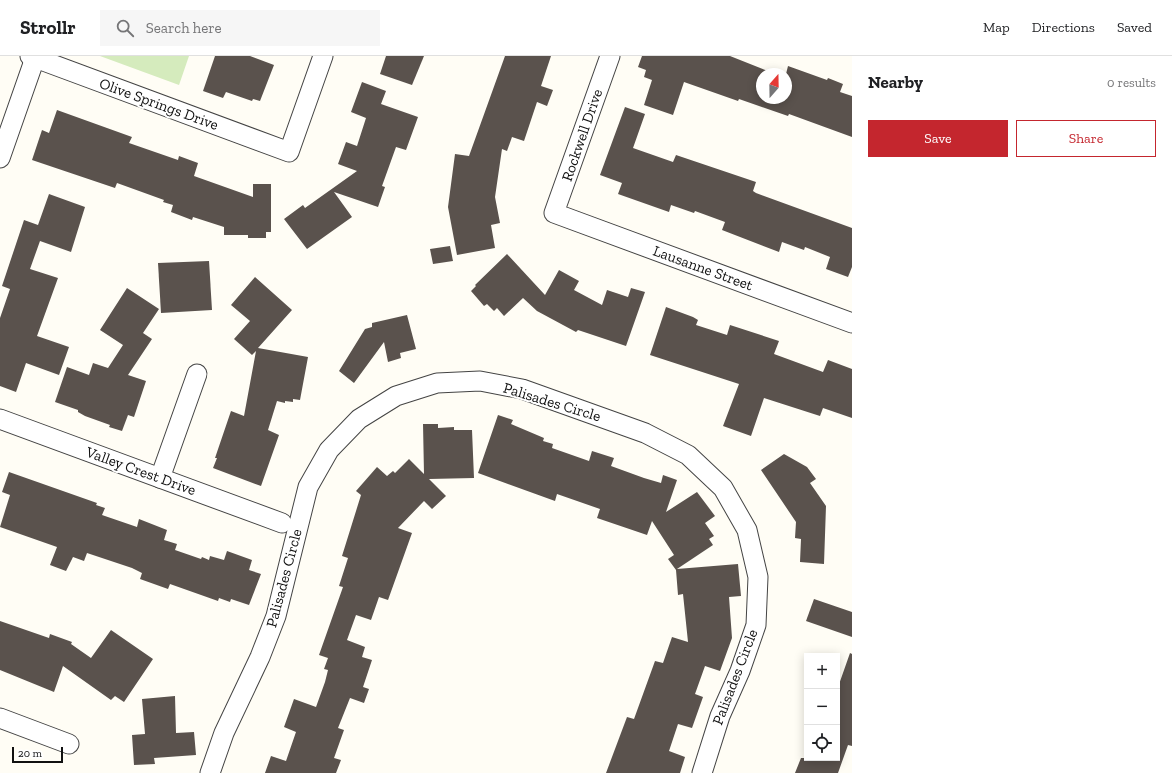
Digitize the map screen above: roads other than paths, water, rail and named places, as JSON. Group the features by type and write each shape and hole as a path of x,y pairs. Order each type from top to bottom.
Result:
{"street":[{"name":"Olive Springs Drive","path":"32,57 289,152 323,56"},
{"name":"Rockwell Drive","path":"554,213 610,56"},
{"path":"0,158 32,57"},
{"name":"Lausanne Street","path":"554,213 852,323"},
{"path":"160,478 197,374"},
{"name":"Palisades Circle","path":"210,773 224,733 260,658 273,623 288,572 296,529 308,487 329,450 359,419 396,396 436,383 480,381 522,390 645,433 688,455 723,488 744,524 747,530 758,577 756,625 740,671 720,716 702,773"},
{"name":"Valley Crest Drive","path":"0,419 282,523"},
{"path":"0,718 69,744"}]}
